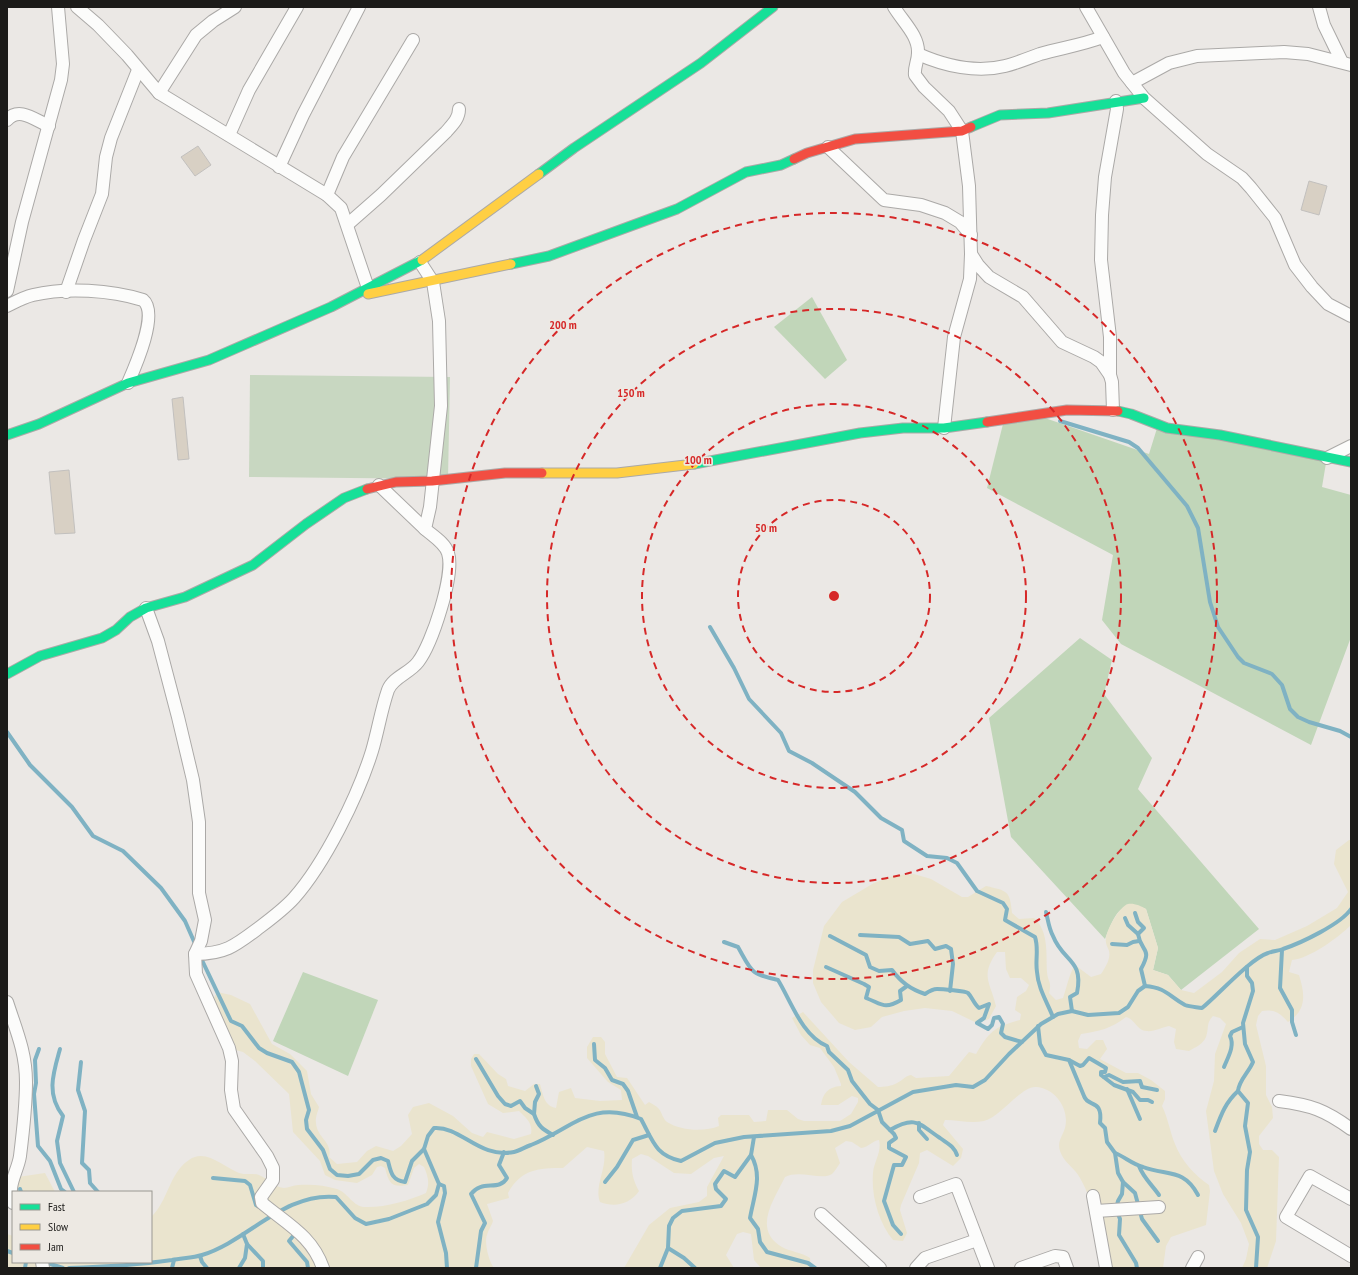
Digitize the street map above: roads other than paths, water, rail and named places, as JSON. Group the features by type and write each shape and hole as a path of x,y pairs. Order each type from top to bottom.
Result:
{"street":[{"path":"7,291 11,253 49,126 63,73 58,7"},
{"path":"77,7 98,25 127,55 138,70 159,93 327,195 341,208 348,224 354,250 368,288"},
{"path":"159,93 196,35 213,21 235,7"},
{"path":"229,135 249,90 297,7"},
{"path":"279,167 303,115 359,7"},
{"path":"7,435 40,424 128,383 209,360 331,307 420,262 574,148 701,63 773,7"},
{"path":"894,7 915,37 918,54 915,75 924,87 949,111 962,131 966,157 971,254 970,279 954,337 944,428"},
{"path":"1086,7 1102,37 1132,83 1144,98 1207,154 1242,178 1275,218 1295,265 1312,287 1328,304 1351,316"},
{"path":"1319,7 1324,25 1346,63"},
{"path":"918,54 945,64 979,69 1004,66 1041,54 1082,45 1102,37"},
{"path":"327,195 343,157 413,40"},
{"path":"1132,83 1169,63 1198,56 1284,52 1308,54 1346,63"},
{"path":"66,292 81,247 102,194 106,157 111,138 138,70"},
{"path":"347,298 433,282 549,256 677,209 746,172 781,165 806,153 855,139 962,131 1000,115 1048,113 1116,101 1144,98"},
{"path":"1113,410 1110,375 1110,337 1101,260 1105,177 1117,109 1116,101"},
{"path":"348,224 381,195 446,132 455,122 459,114 459,110"},
{"path":"7,120 11,115 19,113 49,126"},
{"path":"828,147 884,200 921,205 945,213 960,222 970,235"},
{"path":"971,254 978,265 989,277 1023,297 1062,342 1094,357 1110,375"},
{"path":"420,262 433,282 439,322 441,406 430,507 425,530"},
{"path":"7,306 32,295 51,292 90,290 138,298 147,303 149,316 140,354 128,383"},
{"path":"7,674 40,656 102,638 116,630 130,617 146,608 185,597 253,565 327,509 344,498 379,485 408,480 432,481 505,473 617,474 681,466 860,433 903,428 944,428 1067,410 1113,410 1131,414 1167,428 1220,435 1351,462"},
{"path":"1326,458 1351,446"},
{"path":"195,954 214,954 223,951 245,938 278,914 307,882 346,814 372,752 391,684 418,663 426,651 436,628 447,579 448,553 443,544 425,530 379,485"},
{"path":"146,608 158,641 176,709 193,780 199,822 199,893 205,920 201,941 195,954 196,969 199,981 229,1048 232,1061 231,1090 234,1109 267,1156 273,1168 274,1178 262,1195 262,1203 307,1239 317,1253 323,1268"},
{"path":"7,1002 25,1054 26,1082 20,1158 14,1173 10,1196 12,1201"},
{"path":"1279,1101 1306,1104 1332,1115 1351,1129"},
{"path":"1351,1199 1310,1176 1286,1218 1351,1256"},
{"path":"920,1197 956,1184 988,1268"},
{"path":"1093,1196 1106,1268"},
{"path":"1096,1211 1159,1207"},
{"path":"821,1214 880,1268"},
{"path":"916,1268 925,1258 977,1240"},
{"path":"1021,1268 1055,1256 1063,1257 1067,1268"}],"waterway":[{"path":"1060,421 1129,442 1138,448 1187,506 1198,528 1210,602 1218,627 1238,657 1244,663 1272,674 1282,685 1290,709 1298,717 1309,722 1340,731 1351,737"},
{"path":"710,627 734,668 749,699 781,733 789,751 812,763 855,792 881,818 902,830 904,841 927,856 947,858 957,863 977,891 1003,903 1007,909 1005,920 1035,937 1037,946 1038,978 1053,1017"},
{"path":"7,732 30,765 72,807 93,836 123,851 161,888 185,921 196,946"},
{"path":"152,1263 202,1255 235,1239 283,1209 317,1197 336,1197 355,1218 366,1224 389,1219 427,1204 436,1195 439,1184 424,1149 428,1136 434,1128 453,1132 480,1147 502,1153 520,1150 583,1118 595,1114 609,1112 624,1114 641,1119 652,1140 660,1151 665,1155 681,1161 715,1143 744,1137 831,1131 850,1126 913,1092 956,1085 973,1087 985,1080 1009,1054 1041,1024 1058,1014 1072,1011 1088,1015 1119,1013 1128,1007 1138,991 1145,986 1163,991 1185,1005 1202,1008 1252,962 1270,952 1281,950 1310,938 1339,921 1351,909"},
{"path":"1046,912 1050,930 1057,945 1078,973 1077,993 1070,997 1072,1011"},
{"path":"1135,913 1138,922 1144,928 1138,934"},
{"path":"1125,918 1128,925 1138,934 1139,940 1146,953 1141,969 1145,986"},
{"path":"860,935 899,937 910,944 928,941 935,949 946,946 951,949 953,964 950,991"},
{"path":"830,936 866,955 870,967 879,971 892,970 906,985 915,990 925,994 937,989 963,992 968,993 979,1008 989,1004 984,1018 977,1023 988,1029 992,1025 994,1018 999,1017 1003,1024 1001,1033 1005,1037 1022,1042"},
{"path":"1112,944 1127,945 1139,941"},
{"path":"724,942 738,947 749,967 757,974 778,980 804,1026 818,1041 827,1046 829,1052 848,1070 852,1081 870,1104 878,1110 882,1122 894,1134 896,1138 889,1143 889,1148 906,1157 902,1165 894,1165 884,1201 893,1225 901,1234"},
{"path":"1282,950 1280,988 1292,1010 1292,1022 1296,1035"},
{"path":"200,956 231,1021 242,1026 259,1048 267,1053 292,1062 299,1072 309,1110 306,1120 307,1129 323,1150 330,1169 337,1175 348,1176 359,1174 373,1160 381,1158 388,1161 391,1172 395,1178 405,1182 412,1161 424,1149"},
{"path":"826,967 869,987 866,998 883,1005 891,1005 901,1000 900,991 907,986"},
{"path":"1247,967 1247,976 1252,983 1253,991 1243,1023 1245,1044 1253,1062 1240,1083 1238,1091 1248,1103 1245,1126 1250,1152 1247,1170 1246,1210 1258,1237 1256,1268"},
{"path":"1038,1026 1040,1044 1046,1055 1069,1060 1086,1100 1095,1105 1099,1110 1100,1123 1105,1128 1107,1142 1115,1153 1118,1173 1123,1182 1122,1194 1116,1209 1120,1219 1119,1235 1136,1263 1137,1268"},
{"path":"1224,1067 1232,1044 1230,1036 1232,1032 1243,1027"},
{"path":"594,1044 595,1060 605,1068 612,1080 623,1084 628,1091 637,1117"},
{"path":"39,1049 35,1060 36,1083 34,1094 38,1146 50,1161 61,1189 64,1191"},
{"path":"60,1049 52,1084 54,1100 63,1116 57,1141 60,1163 74,1191"},
{"path":"1069,1060 1080,1066 1083,1065 1089,1058 1106,1068 1105,1072 1101,1072 1101,1075 1114,1085 1133,1092 1140,1100 1148,1100 1152,1102"},
{"path":"476,1059 498,1096 505,1104 511,1106 520,1101 525,1108 534,1114 541,1127 553,1135"},
{"path":"81,1062 78,1090 85,1111 82,1163 89,1170 90,1183 97,1191"},
{"path":"1104,1077 1109,1075 1123,1082 1140,1081 1142,1087 1157,1090"},
{"path":"534,1114 535,1102 539,1094 536,1086"},
{"path":"1127,1089 1140,1119"},
{"path":"1215,1131 1221,1114 1238,1091"},
{"path":"890,1130 906,1123 917,1123 950,1145 957,1155"},
{"path":"919,1123 919,1130 927,1139"},
{"path":"605,1182 617,1167 633,1140 649,1135"},
{"path":"660,1268 668,1248 669,1226 673,1218 682,1211 721,1206 726,1199 716,1189 715,1184 724,1171 735,1177 751,1155 754,1137"},
{"path":"476,1268 481,1231 485,1223 471,1194 480,1187 504,1182 507,1178 499,1165 504,1152"},
{"path":"1115,1153 1139,1166 1174,1174 1187,1180 1193,1186 1198,1195"},
{"path":"751,1155 755,1163 757,1178 750,1218 758,1229 760,1242 767,1252 808,1263 815,1268"},
{"path":"1139,1166 1145,1177 1159,1195"},
{"path":"213,1178 245,1181 250,1185 256,1205 261,1208"},
{"path":"1123,1182 1135,1193 1142,1219 1158,1241"},
{"path":"439,1184 444,1186 445,1193 438,1222 446,1253 447,1268"},
{"path":"292,1232 294,1235 289,1241 307,1262 308,1268"},
{"path":"243,1234 247,1244 263,1261 263,1268"},
{"path":"239,1268 245,1258 247,1244"},
{"path":"668,1248 684,1258 695,1268"},
{"path":"7,1251 12,1253"},
{"path":"200,1256 202,1262 207,1268"},
{"path":"172,1268 174,1260"},
{"path":"25,1268 26,1263"},
{"path":"47,1263 63,1268"},
{"path":"69,1268 146,1263"}]}
